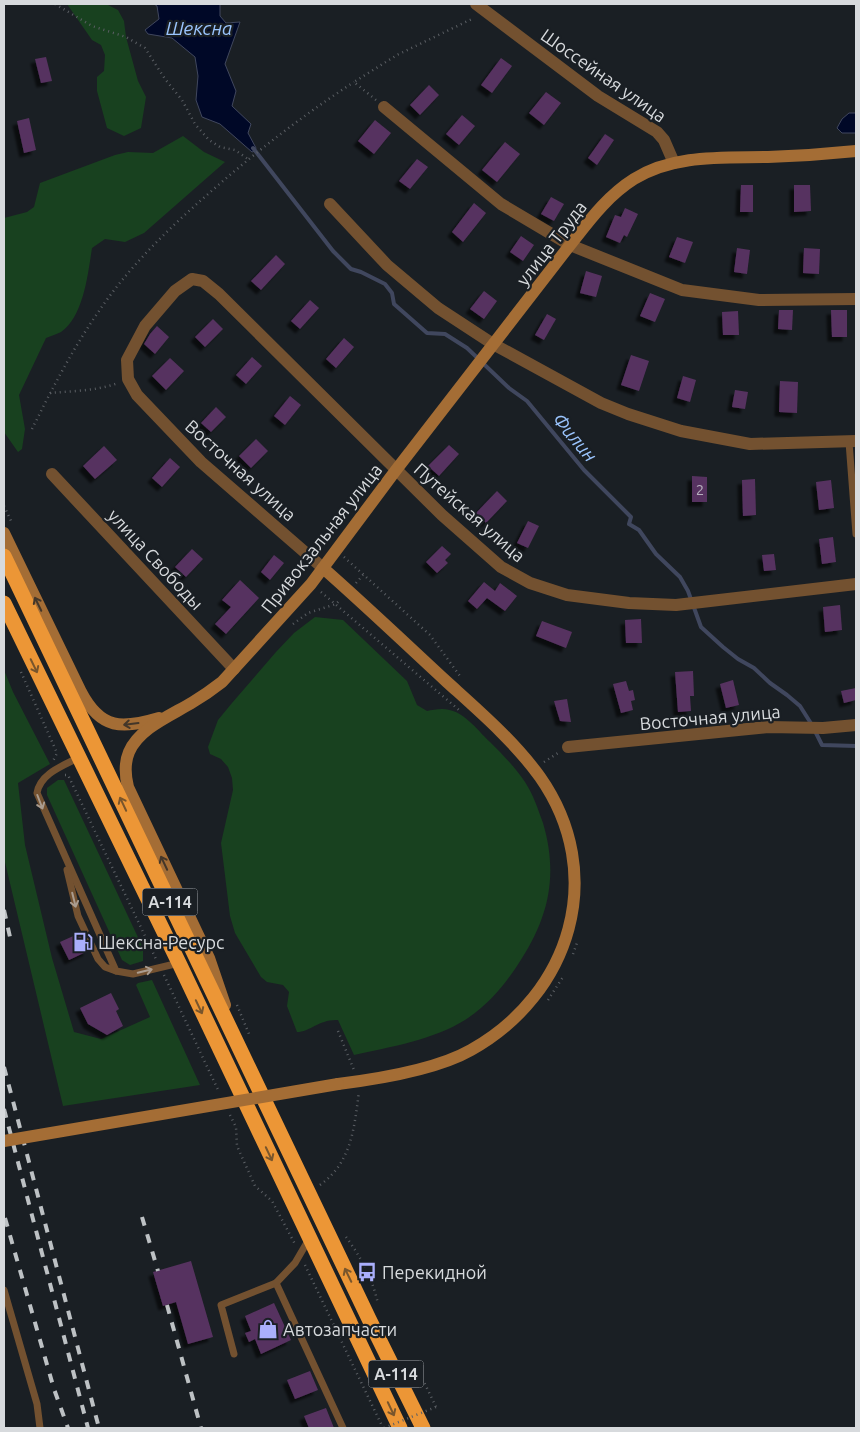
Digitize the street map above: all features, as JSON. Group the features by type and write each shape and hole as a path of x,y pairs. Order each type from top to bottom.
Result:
{"highway":[{"name":"А-114","path":"4,556 423,1428"},
{"name":"А-114","path":"4,603 179,963 400,1428"}],"street":[{"name":"Шоссейная улица","path":"476,4 598,96 657,132 664,140 674,163"},
{"path":"384,107 501,204 570,245 682,290 759,300 856,299"},
{"path":"674,163 710,158 807,156 856,152"},
{"name":"улица Труда","path":"475,369 591,218 616,192 644,174 674,163"},
{"path":"330,204 387,265 438,308 493,344 602,403 628,414 681,431 750,444 853,442"},
{"name":"Путейская улица","path":"128,379 127,360 145,326 175,291 192,280 203,281 219,294 449,521 501,567 530,583 567,595 629,603 676,605 698,604 856,584"},
{"name":"Привокзальная улица","path":"178,712 208,693 234,669 323,568 475,369"},
{"name":"Восточная улица","path":"128,379 137,395 201,462 323,568"},
{"name":"улица Свободы","path":"52,474 234,669"},
{"path":"4,533 77,684 94,712 112,723 123,726 145,722 178,712"},
{"path":"4,1141 409,1072 454,1058 470,1051 513,1021 537,993 563,948 575,900 574,878 571,848 551,796 530,765 485,717 323,568"},
{"path":"178,712 153,727 135,742 129,750 125,773 128,787 209,958 242,1054"},
{"name":"Восточная улица","path":"568,747 768,726 823,728 856,725"}],"lane":[{"path":"853,442 856,534"},
{"path":"78,758 57,769 38,785 37,793 116,971"},
{"path":"62,852 78,916 101,964 116,971 133,974 179,963"},
{"path":"234,1354 221,1304 276,1282 295,1264 309,1239"},
{"path":"276,1282 343,1428"},
{"path":"4,1290 37,1404 40,1428"}],"path":[{"path":"55,4 92,26 126,37 145,48 165,79 182,100 195,124 209,140 220,147 236,150 248,159"},
{"path":"32,430 70,356 100,309 145,254 176,222 248,159 325,101 397,56 486,12"},
{"path":"354,82 384,107"},
{"path":"50,393 112,386 128,379"},
{"path":"288,589 300,575 303,563"},
{"path":"354,566 430,635 464,681"},
{"path":"328,598 460,711"},
{"path":"290,626 308,612 336,604"},
{"path":"19,667 57,753 53,760 59,774 68,775 223,1100"},
{"path":"544,762 568,747"},
{"path":"571,959 578,944 579,935"},
{"path":"544,1005 565,973"},
{"path":"235,1001 250,1036"},
{"path":"338,1031 354,1072 362,1070"},
{"path":"318,1186 332,1176 351,1144 359,1091 366,1090"},
{"path":"227,1109 236,1127 237,1146 255,1186 272,1201 296,1248 291,1257 298,1271 305,1264 384,1428 436,1407 424,1382"}],"green space":[{"path":"67,4 106,4 118,10 124,21 126,37 138,81 146,97 141,128 124,136 107,128 97,91 97,77 104,71 105,55 101,45 92,40"},
{"path":"183,136 204,152 225,162 144,233 125,242 105,239 92,248 84,293 75,316 61,332 46,338 19,395 25,429 22,449 18,452 4,432 4,218 27,212 34,207 40,183 115,155 128,152 153,153"},
{"path":"315,617 343,620 407,681 417,705 427,711 450,710 463,716 504,756 521,776 533,797 543,823 550,862 548,898 536,932 512,974 487,1002 473,1015 439,1033 411,1042 354,1055 338,1020 325,1021 297,1032 287,1006 289,992 283,985 267,982 261,977 235,933 230,916 221,843 233,790 232,778 228,767 221,759 210,754 208,747 218,720 276,652 294,633"},
{"path":"4,670 13,692 50,764 18,783 25,845 52,958 74,1032 101,1039 150,1017 136,985 152,980 200,1085 63,1106 4,858"},
{"path":"58,780 64,780 143,948 143,961 130,965 122,960 47,795 47,788"}],"water":[{"name":"Шексна","path":"154,4 220,4 220,16 226,23 240,22 225,64 236,91 232,106 251,124 248,133 256,148 255,151 252,152 220,124 202,117 196,100 198,76 195,57 172,38 148,34 145,30 159,19 157,6"},
{"path":"849,113 856,113 856,133 842,133 837,128 842,119"}],"building":[{"path":"46,57 52,81 41,83 35,59"},
{"path":"501,58 512,66 492,93 481,85"},
{"path":"429,85 439,95 420,115 410,105"},
{"path":"546,92 561,103 544,125 529,113"},
{"path":"462,115 475,126 459,145 446,134"},
{"path":"29,118 36,150 24,153 17,121"},
{"path":"375,120 391,133 374,154 358,141"},
{"path":"605,134 614,140 597,165 588,158"},
{"path":"505,142 520,154 497,182 482,170"},
{"path":"417,159 428,167 410,189 399,181"},
{"path":"741,185 753,185 753,212 740,212"},
{"path":"794,185 810,185 811,211 794,212"},
{"path":"551,197 564,204 554,221 541,214"},
{"path":"474,203 486,213 463,242 452,232"},
{"path":"625,208 638,214 627,237 624,235 620,243 606,237 615,215 621,217"},
{"path":"521,236 534,245 523,261 510,252"},
{"path":"677,237 693,242 685,263 669,257"},
{"path":"737,248 750,250 747,274 734,272"},
{"path":"804,248 820,249 819,274 803,273"},
{"path":"276,255 285,264 261,290 251,281"},
{"path":"586,271 602,276 596,297 580,293"},
{"path":"484,291 497,301 484,319 470,309"},
{"path":"650,293 665,299 655,322 640,316"},
{"path":"310,300 319,308 300,329 291,321"},
{"path":"779,310 793,310 792,330 778,329"},
{"path":"831,310 847,310 847,337 832,337"},
{"path":"738,311 739,335 723,335 722,312"},
{"path":"547,314 556,319 544,340 535,335"},
{"path":"213,319 223,329 205,347 195,337"},
{"path":"157,326 169,337 155,354 144,344"},
{"path":"344,338 354,347 336,368 326,359"},
{"path":"631,355 649,361 639,391 621,385"},
{"path":"252,357 262,366 246,384 236,375"},
{"path":"170,358 184,371 166,390 152,376"},
{"path":"683,376 696,380 690,402 677,398"},
{"path":"780,381 798,382 797,413 779,412"},
{"path":"735,390 748,392 745,409 732,407"},
{"path":"290,396 301,405 285,425 274,416"},
{"path":"216,407 226,417 211,432 201,423"},
{"path":"256,439 268,451 251,468 239,456"},
{"path":"449,445 459,454 439,476 428,466"},
{"path":"104,446 117,460 95,479 83,466"},
{"path":"170,458 180,467 162,487 152,478"},
{"path":"692,476 707,477 707,502 692,502"},
{"path":"755,479 756,515 743,516 742,480"},
{"path":"831,480 834,508 819,510 816,482"},
{"path":"497,491 507,501 486,523 476,513"},
{"path":"528,521 539,526 528,548 517,543"},
{"path":"833,537 836,562 822,564 819,539"},
{"path":"442,546 451,554 445,560 448,563 437,573 426,562"},
{"path":"192,549 203,559 186,577 175,567"},
{"path":"774,554 776,570 764,571 762,555"},
{"path":"274,555 284,563 270,580 261,572"},
{"path":"240,580 259,598 226,634 215,624 231,607 222,600"},
{"path":"484,582 495,591 500,583 517,596 505,611 487,598 477,609 468,601"},
{"path":"840,605 842,630 825,632 823,607"},
{"path":"641,619 642,643 626,643 625,620"},
{"path":"542,621 572,632 566,648 536,636"},
{"path":"693,671 694,696 690,696 691,711 678,712 675,672"},
{"path":"733,680 739,705 726,708 720,684"},
{"path":"626,681 629,691 633,690 635,700 631,701 633,710 621,713 613,684"},
{"path":"856,688 856,700 844,703 841,691"},
{"path":"567,699 571,722 560,721 554,701"},
{"path":"80,933 88,951 69,960 60,942"},
{"path":"111,993 119,1009 116,1011 123,1026 107,1035 88,1024 80,1008"},
{"path":"191,1261 213,1337 188,1344 176,1302 163,1306 153,1272"},
{"name":"Автозапчасти","path":"274,1303 291,1340 261,1354 255,1339 249,1342 245,1333 251,1331 245,1316"},
{"path":"310,1371 318,1390 295,1399 287,1380"},
{"path":"326,1408 334,1428 309,1428 304,1416"}],"waterway":[{"name":"Филин","path":"253,148 333,251 351,269 385,284 392,293 394,304 427,333 445,334 467,348 509,388 527,401 584,470 631,517 629,524 639,530 656,554 680,577 688,591 701,627 738,659 754,668 800,706 812,725"},
{"name":"Филин","path":"815,731 822,745 856,746"}],"railway":[{"path":"4,910 10,937"},
{"path":"4,1067 99,1428"},
{"path":"4,1109 88,1428"},
{"path":"142,1217 158,1271"},
{"path":"5,1218 54,1389 68,1428"},
{"path":"167,1305 201,1428"}],"place":[{"name":"Шексна-Ресурс","path":"83,942"},
{"name":"Перекидной","path":"367,1272"},
{"name":"Автозапчасти","path":"268,1329"}]}
